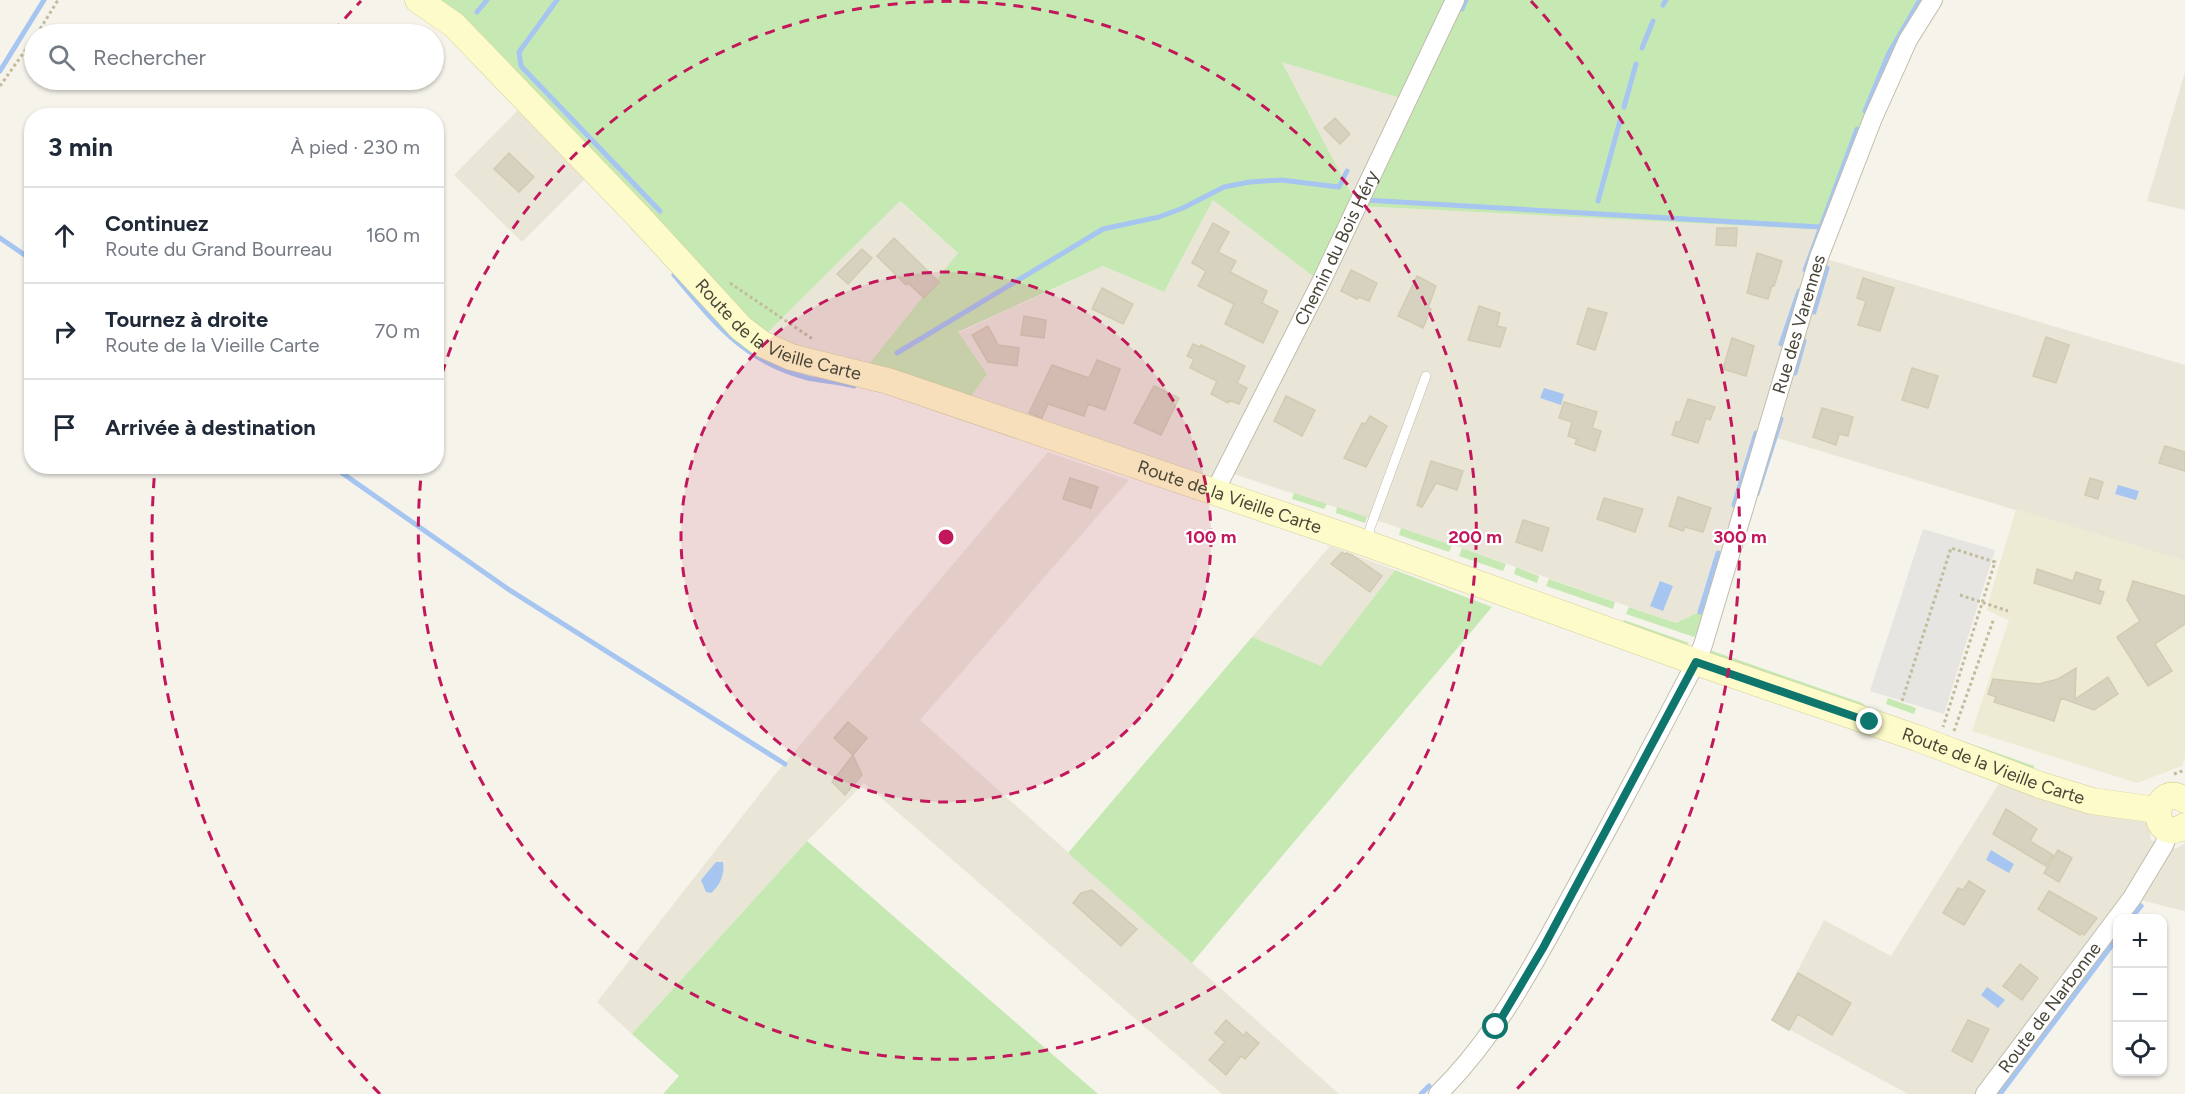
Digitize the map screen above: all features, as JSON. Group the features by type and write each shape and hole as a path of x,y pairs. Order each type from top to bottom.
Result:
{"street":[{"name":"Route de la Vieille Carte","path":"418,0 454,25 705,287 728,316 762,344 781,354 888,381 1368,544 1696,662 1917,738 1954,739 2007,774 2072,795 2171,822"},
{"name":"Chemin du Bois Héry","path":"1214,493 1321,282 1455,0"},
{"name":"Rue des Varennes","path":"1438,1094 1496,1027 1543,948 1696,662 1707,633 1822,248 1873,118 1903,50 1933,0"},
{"path":"2171,822 2161,802 2174,796 2185,800"},
{"name":"Route de Narbonne","path":"1985,1094 2132,898 2164,845 2171,822"}],"lane":[{"path":"1368,544 1370,528 1426,376"}],"path":[{"path":"43,24 58,0"},
{"path":"0,86 24,53"},
{"path":"726,280 815,340"},
{"path":"1902,701 1951,548 1995,562 1942,729 1954,739 1994,618"},
{"path":"1960,595 2008,611"},
{"path":"2169,775 2185,770"}],"shaded area":[{"path":"1282,61 1407,100 1358,206 1829,230 1820,257 2185,365 2185,561 1767,435 1699,612 1676,623 1462,548 1230,473 1220,498 817,359 764,336 899,201 958,253 958,333 1103,266 1164,292 1213,200 1357,206"},
{"path":"2185,72 2185,210 2147,201"},
{"path":"528,100 594,170 522,242 454,175"},
{"path":"1048,452 1129,480 920,720 1339,1094 1222,1094 864,783 807,841 632,1034 597,1002 773,777"},
{"path":"2016,509 2185,561 2185,757 2182,766 2137,783 1972,731 2009,620 1986,610"},
{"path":"1923,529 1995,550 1944,714 1870,691"},
{"path":"1330,546 1395,570 1321,667 1252,637"},
{"path":"2007,774 2147,810 2151,840 2176,849 2185,843 2185,911 2132,898 2120,914 2113,914 2113,923 1985,1094 1908,1094 1772,1020 1824,920 1891,956"}],"green space":[{"path":"439,0 1933,0 1829,230 1357,206 1321,282 1213,200 1164,292 1103,266 958,332 987,374 968,400 869,364 958,253 900,201 764,336 753,329 458,12","holes":["1282,62 1407,100 1357,205"]},
{"path":"1294,493 1327,504 1324,509 1292,499"},
{"path":"1337,507 1367,517 1365,523 1336,513"},
{"path":"1401,528 1452,545 1449,552 1399,535"},
{"path":"1462,548 1506,564 1503,571 1459,556"},
{"path":"1717,551 1725,554 1699,630 1694,637 1626,614 1629,607 1676,623 1699,612"},
{"path":"1516,567 1539,576 1537,583 1514,574"},
{"path":"1395,570 1492,607 1192,963 1068,853 1252,637 1321,666"},
{"path":"1549,579 1615,602 1613,609 1546,586"},
{"path":"1624,620 1689,643 1684,647 1622,626"},
{"path":"1707,649 1862,703 1866,706 1864,712 1710,658"},
{"path":"1888,698 1916,708 1914,714 1886,704"},
{"path":"1957,739 2034,766 2034,769 2022,771"},
{"path":"807,841 1098,1094 663,1094 679,1076 632,1034"}],"water":[{"path":"1544,388 1564,394 1561,405 1540,398"},
{"path":"2118,485 2139,491 2136,500 2115,494"},
{"path":"1660,581 1673,586 1663,611 1650,606"},
{"path":"1991,850 2014,864 2009,873 1986,860"},
{"path":"716,862 723,862 721,879 711,893 706,892 701,880"},
{"path":"1987,987 2005,1000 1998,1008 1981,995"}],"building":[{"path":"1335,118 1350,134 1340,144 1324,128"},
{"path":"509,153 534,177 519,192 494,169"},
{"path":"1213,223 1229,232 1218,252 1236,261 1230,272 1267,291 1262,303 1278,311 1263,343 1225,324 1234,304 1198,286 1206,271 1192,263"},
{"path":"1717,228 1737,228 1736,246 1716,245"},
{"path":"894,238 939,282 924,298 908,283 906,285 877,256"},
{"path":"862,249 872,258 848,284 837,274"},
{"path":"1757,253 1782,261 1768,299 1747,293"},
{"path":"1351,270 1377,283 1369,301 1359,297 1357,299 1341,291"},
{"path":"1417,276 1436,286 1428,308 1431,309 1423,328 1398,316"},
{"path":"1863,278 1894,288 1880,331 1858,325 1866,301 1857,298"},
{"path":"1102,288 1133,304 1123,324 1092,309"},
{"path":"1479,306 1500,313 1497,326 1506,328 1500,347 1468,340"},
{"path":"1588,308 1607,313 1595,350 1577,344"},
{"path":"1024,316 1046,320 1044,338 1021,335"},
{"path":"988,326 998,345 1019,348 1017,366 988,362 972,335"},
{"path":"2046,337 2069,345 2056,383 2033,376"},
{"path":"1732,338 1754,346 1746,376 1723,369"},
{"path":"1193,344 1200,347 1201,345 1245,366 1237,383 1247,388 1239,404 1229,400 1228,403 1211,394 1217,381 1190,368 1194,359 1187,356"},
{"path":"1097,360 1120,369 1105,410 1088,404 1084,416 1048,404 1042,418 1029,413 1052,365 1089,378"},
{"path":"1912,368 1938,376 1928,408 1902,400"},
{"path":"1154,386 1179,398 1161,435 1134,423"},
{"path":"1286,396 1315,410 1302,436 1274,421"},
{"path":"1688,399 1715,407 1710,420 1706,418 1698,443 1672,435 1676,422 1680,422"},
{"path":"1564,402 1597,412 1592,428 1601,431 1595,451 1575,444 1577,439 1568,436 1572,422 1559,418"},
{"path":"1822,408 1853,417 1848,436 1839,434 1836,445 1813,437"},
{"path":"1370,416 1387,426 1366,467 1344,458 1362,423 1365,424"},
{"path":"2165,446 2185,452 2185,471 2159,463"},
{"path":"1431,461 1463,471 1457,490 1436,483 1422,507 1417,505"},
{"path":"1070,478 1098,487 1091,508 1063,499"},
{"path":"2090,478 2103,482 2098,499 2085,495"},
{"path":"1678,497 1711,508 1703,532 1685,527 1683,531 1669,526"},
{"path":"1604,498 1643,509 1635,532 1597,519"},
{"path":"1523,520 1549,528 1542,551 1516,542"},
{"path":"1342,552 1352,555 1382,576 1370,592 1331,564"},
{"path":"2037,569 2073,581 2076,572 2101,580 2098,590 2104,592 2100,604 2034,583"},
{"path":"2133,581 2185,596 2185,624 2155,644 2172,671 2148,686 2117,637 2140,621 2127,600"},
{"path":"2076,668 2075,699 2108,677 2118,694 2094,710 2061,698 2054,721 1994,702 1996,697 1988,694 1993,679 2039,684 2058,679"},
{"path":"848,722 867,738 853,755 834,738"},
{"path":"853,755 862,775 845,795 832,782"},
{"path":"2006,809 2037,829 2030,841 2053,855 2046,866 1993,834"},
{"path":"2058,850 2072,858 2059,882 2044,873"},
{"path":"1969,881 1985,891 1964,925 1943,913 1958,888 1963,890"},
{"path":"1092,890 1137,929 1121,946 1073,903 1081,893"},
{"path":"2049,891 2097,918 2084,935 2082,933 2080,935 2038,909"},
{"path":"2020,964 2038,978 2022,1000 2003,986"},
{"path":"1798,973 1851,1003 1832,1035 1798,1014 1789,1030 1772,1020"},
{"path":"1226,1020 1244,1036 1246,1032 1259,1043 1245,1059 1241,1056 1226,1075 1209,1060 1225,1042 1215,1033"},
{"path":"1968,1020 1989,1029 1972,1062 1952,1051"}],"waterway":[{"path":"29,24 44,0"},
{"path":"477,12 487,0"},
{"path":"557,0 519,52 521,66 660,211"},
{"path":"1462,9 1466,0"},
{"path":"1663,5 1666,0"},
{"path":"1865,111 1889,53 1920,0"},
{"path":"1642,48 1653,21"},
{"path":"0,71 24,32"},
{"path":"1624,107 1636,64"},
{"path":"1598,201 1620,121"},
{"path":"1805,270 1857,129"},
{"path":"897,353 1103,229 1159,217 1183,208 1224,187 1250,182 1281,180 1339,187 1347,171"},
{"path":"1365,200 1820,227"},
{"path":"0,238 24,254"},
{"path":"1814,312 1827,268"},
{"path":"674,275 717,324 748,351 786,371 808,378 854,386"},
{"path":"1781,344 1799,291"},
{"path":"1795,373 1804,341"},
{"path":"1757,494 1781,419"},
{"path":"1734,505 1756,433"},
{"path":"343,474 508,589 785,764"},
{"path":"1700,612 1718,553"},
{"path":"2134,914 2141,906"},
{"path":"2000,1094 2113,944"},
{"path":"1421,1094 1429,1086"}],"route":[{"path":"1496,1027 1543,948 1696,662 1870,722"}]}
